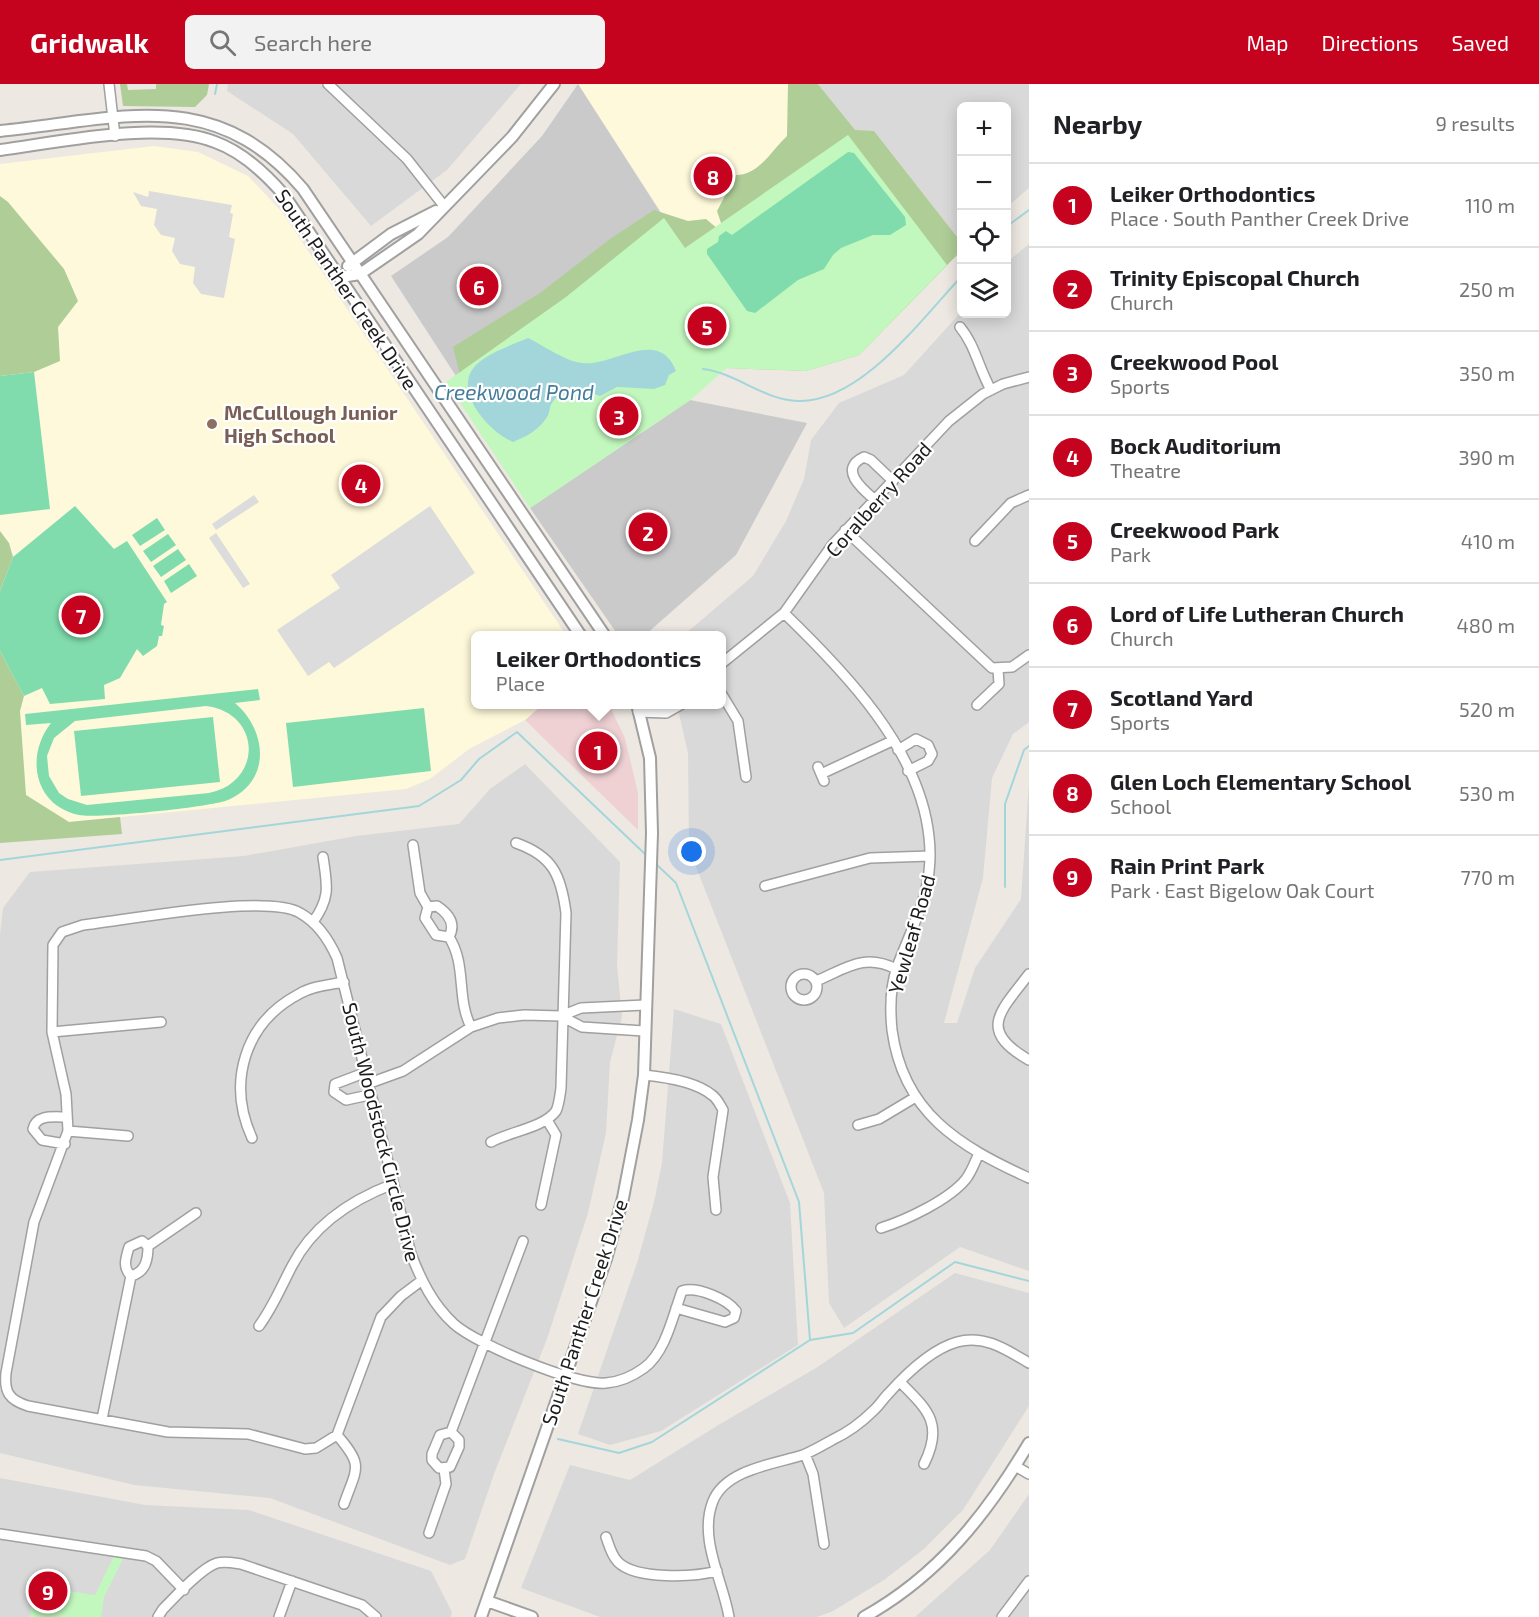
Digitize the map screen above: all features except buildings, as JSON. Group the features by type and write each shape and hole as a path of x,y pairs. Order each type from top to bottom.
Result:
{"street":[{"path":"109,84 115,136"},
{"path":"327,84 407,159 441,208"},
{"path":"340,277 360,274 417,234 441,208 472,181 512,137 554,84"},
{"name":"South Panther Creek Drive","path":"0,131 113,117 165,115 200,118 245,136 285,167 352,261 602,631"},
{"name":"South Panther Creek Drive","path":"0,150 115,136 175,133 216,142 238,153 263,173 284,195 578,631"},
{"path":"340,277 352,261 391,234 441,208"},
{"path":"960,327 970,339 981,373 991,390"},
{"name":"Coralberry Road","path":"726,660 784,613 845,530 949,421 991,390 1029,377"},
{"path":"875,500 858,485 852,475 852,468 858,460 864,458 871,460 893,481"},
{"path":"975,541 1011,503 1029,495"},
{"path":"845,530 981,660 998,669 1012,667 1029,655"},
{"name":"Yewleaf Road","path":"784,613 850,680 892,741 908,771 926,821 930,856 924,901 897,969 891,1005 894,1041 914,1098 936,1123 979,1153 1029,1178"},
{"path":"977,705 999,684 998,669"},
{"path":"726,701 738,721 746,777"},
{"name":"South Panther Creek Drive","path":"481,1617 619,1215 635,1138 644,1075 651,861 650,758 636,709"},
{"path":"644,709 666,714 675,709"},
{"path":"898,750 916,739 928,745 932,754 928,761 908,771"},
{"path":"821,774 892,741"},
{"path":"492,1142 507,1133 547,1120 557,1110 561,1088 561,1016 566,913 560,882 549,862 540,853 516,843"},
{"path":"413,845 420,893 428,906 425,918 436,935 448,937 459,955 462,999 471,1027"},
{"path":"765,886 870,858 930,856"},
{"path":"313,922 326,902 327,889 323,857"},
{"name":"South Woodstock Circle Drive","path":"52,1032 53,945 62,932 83,926 251,904 288,908 313,922 332,947 344,981 369,1095 411,1254 421,1281 452,1322 469,1336 484,1344 565,1375 604,1384 618,1381 645,1368 662,1344 676,1308"},
{"path":"428,906 437,906 450,919 452,926 448,937"},
{"path":"816,981 869,960 882,961 897,969"},
{"path":"1029,974 1003,1008 997,1026 1001,1039 1029,1060"},
{"path":"252,1138 244,1121 239,1083 243,1060 251,1039 263,1022 299,994 344,981"},
{"path":"367,1084 403,1071 471,1027 498,1018 524,1015 561,1016 581,1008 645,1005"},
{"path":"561,1016 582,1027 644,1031"},
{"path":"161,1022 52,1032 66,1094 68,1131 34,1222 6,1372 5,1387 8,1395 28,1406 168,1432 248,1434 305,1449 325,1444 337,1435 381,1317 401,1296 421,1281"},
{"path":"364,1073 335,1084 334,1092 346,1100 369,1095"},
{"path":"644,1075 665,1078 700,1088 713,1095 723,1110 713,1177 716,1209"},
{"path":"858,1125 879,1119 914,1098"},
{"path":"65,1144 42,1140 33,1129 34,1123 40,1118 67,1117"},
{"path":"541,1204 556,1135 547,1120"},
{"path":"68,1131 128,1136"},
{"path":"880,1228 901,1222 956,1188 966,1179 979,1153"},
{"path":"259,1326 273,1307 292,1264 328,1221 344,1207 393,1185"},
{"path":"148,1246 196,1213"},
{"path":"131,1276 125,1264 129,1247 142,1241 148,1246"},
{"path":"451,1432 523,1241"},
{"path":"102,1419 131,1276 144,1268 148,1258 148,1246"},
{"path":"689,1288 730,1303 736,1311 734,1318 725,1322 676,1308 682,1291 689,1288"},
{"path":"729,1617 708,1524 712,1502 717,1492 754,1469 805,1454 852,1428 874,1410 900,1382 930,1357 955,1342 972,1339 999,1346 1029,1363"},
{"path":"900,1382 928,1411 934,1428 930,1452 924,1464"},
{"path":"451,1432 459,1440 459,1447 455,1460 450,1467 444,1469 435,1465 432,1454 440,1435 451,1432"},
{"path":"337,1435 354,1455 357,1465 344,1504"},
{"path":"864,1617 914,1585 945,1558 989,1505 1027,1450"},
{"path":"805,1454 813,1474 824,1544"},
{"path":"1015,1466 1029,1474"},
{"path":"429,1533 446,1484 444,1469"},
{"path":"0,1534 146,1556 156,1561 184,1590"},
{"path":"606,1537 611,1553 626,1568 680,1577 717,1571"},
{"path":"158,1617 184,1590 217,1563 241,1564 292,1581 362,1605 376,1617"},
{"path":"279,1617 292,1581"},
{"path":"1002,1617 1029,1581"},
{"path":"487,1601 532,1617"}],"shaded area":[{"path":"228,84 521,84 447,170 371,226 293,134 227,91"},
{"path":"578,84 818,84 855,131 685,249"},
{"path":"578,84 664,218 566,297 456,376 391,276 448,237 542,136"},
{"path":"818,84 1029,84 1029,188 1011,204 1011,102 957,102 957,237 874,131 855,131"},
{"name":"McCullough Junior High School","path":"154,146 198,152 248,176 282,212 563,631 471,631 471,709 537,709 525,720 469,749 430,779 406,789 0,829 0,164"},
{"path":"149,191 232,205 230,213 233,214 229,237 235,239 224,298 201,294 193,283 195,267 180,264 172,251 175,238 161,235 154,225 157,209 141,206 133,192 148,197"},
{"path":"1029,244 1029,722 1013,734 992,778 983,878 944,1023 957,1023 975,968 1021,899 1029,782 1029,1271 960,1247 844,1328 829,1303 824,1193 689,849 688,753 678,709 726,709 726,631 689,631 753,576 786,521 804,479 811,440 839,403 904,375 957,316 1011,318 1011,259"},
{"path":"690,400 807,423 736,555 650,631 615,631 530,508"},
{"path":"254,495 259,502 216,530 212,524"},
{"path":"430,506 475,573 334,668 329,662 308,676 277,630 340,588 331,575"},
{"path":"216,533 250,584 243,588 209,538"},
{"path":"537,709 611,709 625,738 638,793 638,830 525,720"},
{"path":"525,764 620,862 617,965 622,1017 610,1062 606,1133 588,1213 547,1339 494,1474 465,1559 450,1565 270,1498 134,1485 0,1453 0,935 3,908 30,872 244,856 356,836 459,824 490,789"},
{"path":"674,1009 721,1024 790,1203 798,1345 661,1431 610,1445 578,1434 637,1263 654,1202 662,1163"},
{"path":"955,1273 1029,1293 1029,1406 963,1510 924,1549 884,1580 833,1611 817,1617 600,1617 521,1588 570,1465 630,1480 816,1368"},
{"path":"0,1478 145,1505 249,1510 431,1571 452,1612 451,1617 0,1617"},
{"path":"1029,1494 1029,1617 915,1617 990,1550"}],"green space":[{"path":"120,84 127,84 128,90 156,89 156,84 209,84 207,95 195,107 123,106"},
{"path":"788,84 818,84 855,130 874,131 957,237 957,255 859,355 806,371 727,368 462,383 453,347 540,293 610,239 654,210 688,221 706,219 718,229 722,226 717,211 736,175 758,167 787,136"},
{"path":"848,135 947,265 859,355 806,371 727,368 689,401 530,508 446,382 566,297 664,218 685,248"},
{"path":"848,152 854,153 905,217 906,225 890,235 873,235 841,248 833,255 824,269 798,280 755,313 747,311 707,254 707,249 718,242 719,236 726,231 732,235"},
{"path":"0,196 8,202 64,269 78,301 58,327 60,361 34,372 0,376"},
{"path":"34,372 50,509 0,515 0,376"},
{"path":"75,506 114,549 127,541 167,602 164,604 161,625 164,626 157,646 143,656 137,649 120,678 104,685 105,699 50,704 42,688 24,696 0,651 0,591 13,557"},
{"path":"157,518 165,530 140,546 132,535"},
{"path":"0,531 9,543 13,557 0,591"},
{"path":"168,534 176,545 151,562 143,551"},
{"path":"178,549 186,560 161,577 153,566"},
{"path":"189,564 197,576 171,593 164,581"},
{"path":"0,651 24,696 20,711 26,795 69,822 120,817 122,834 0,843"},
{"path":"258,689 260,700 235,703 254,727 260,755 258,768 252,781 242,791 218,803 129,814 79,815 64,810 44,791 38,778 38,750 51,723 26,725 25,714","holes":["206,706 224,711 238,721 246,734 249,748 247,762 239,776 227,786 209,793 87,805 68,799 59,793 49,776 47,756 54,738 75,721"]},
{"path":"424,708 431,771 293,787 286,723"},
{"path":"213,717 220,782 81,796 74,731"},
{"path":"114,1556 124,1557 104,1597 101,1617 30,1617 33,1586 95,1595"}],"water":[{"name":"Creekwood Pond","path":"528,338 562,356 582,363 594,363 634,352 658,351 668,358 676,371 669,375 665,385 654,389 617,387 600,396 574,390 562,393 550,406 548,415 540,426 513,442 503,437 484,420 470,397 468,385 470,374 482,360"},
{"path":"623,397 641,423 630,430 623,419 610,428 600,413"}],"waterway":[{"path":"215,94 217,84"},
{"path":"1011,223 1029,210"},
{"path":"703,369 715,371 785,400 821,398 845,388 889,355 957,282"},
{"path":"0,860 419,806 461,780 479,759 517,732 646,855"},
{"path":"1005,887 1005,804 1024,750 1029,746"},
{"path":"558,1439 619,1453 652,1442 810,1340 799,1202 676,883 655,863"},
{"path":"810,1340 853,1333 955,1262 1029,1281"}],"place":[{"name":"Glen Loch Elementary School","path":"713,176"},
{"name":"Lord of Life Lutheran Church","path":"479,286"},
{"name":"Creekwood Park","path":"707,326"},
{"name":"Creekwood Pool","path":"619,416"},
{"name":"McCullough Junior High School","path":"212,424"},
{"name":"Bock Auditorium","path":"361,484"},
{"name":"Trinity Episcopal Church","path":"648,532"},
{"name":"Scotland Yard","path":"81,615"},
{"name":"Leiker Orthodontics","path":"598,751"},
{"name":"Rain Print Park","path":"48,1591"}]}
